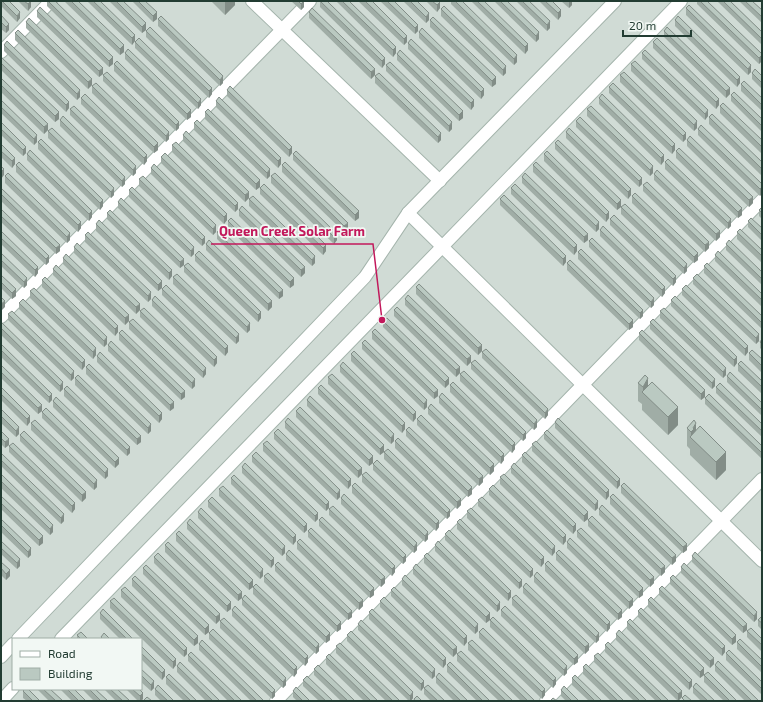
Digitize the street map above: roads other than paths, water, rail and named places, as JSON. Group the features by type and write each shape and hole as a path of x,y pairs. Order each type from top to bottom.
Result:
{"lane":[{"path":"1,52 51,1"},
{"path":"252,1 440,181"},
{"path":"1,317 310,1"},
{"path":"19,638 365,277 408,213 615,1"},
{"path":"62,638 680,1"},
{"path":"276,701 762,200"},
{"path":"408,213 762,561"},
{"path":"546,701 762,478"},
{"path":"1,657 12,645"},
{"path":"1,701 12,689"}],"place":[{"name":"Queen Creek Solar Farm","path":"382,320"}]}
